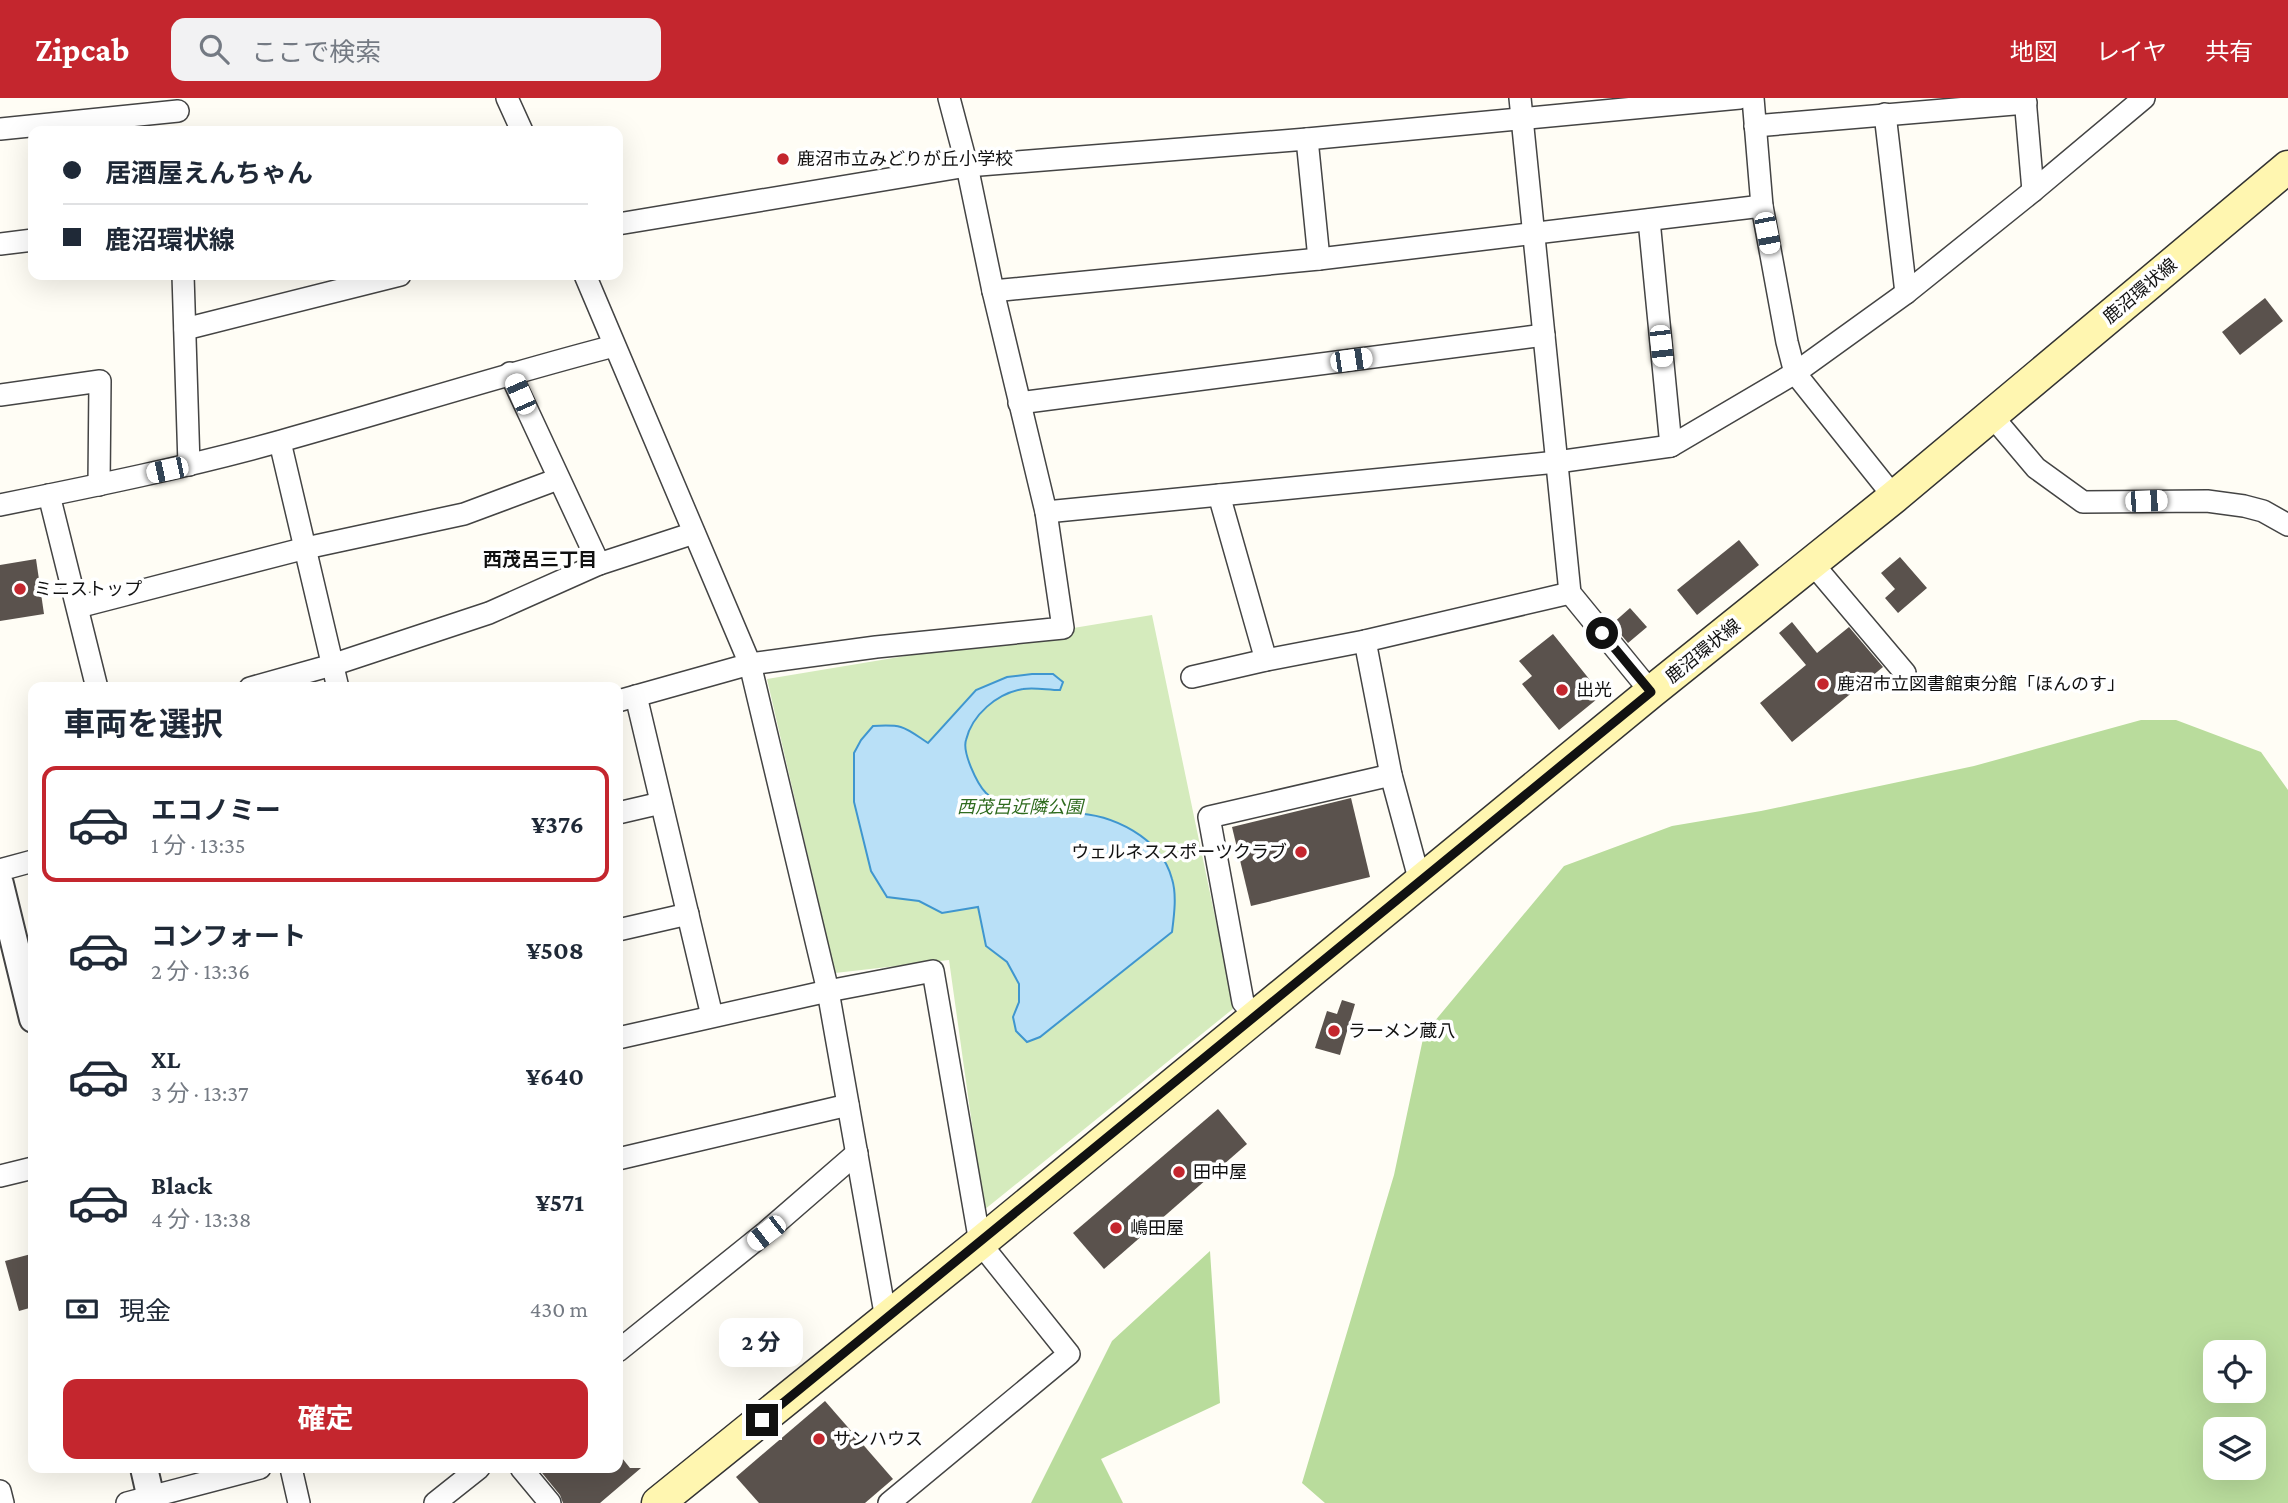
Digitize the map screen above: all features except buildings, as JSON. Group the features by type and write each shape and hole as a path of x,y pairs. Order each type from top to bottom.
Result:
{"main road":[{"name":"鹿沼環状線","path":"658,1503 980,1243 1651,692 1894,497 2285,175"}],"street":[{"path":"507,98 520,126"},
{"path":"712,1016 661,803 627,699 750,664 876,647 1063,628 1046,512 949,98"},
{"path":"623,223 967,166 1307,139 1521,108 1740,98"},
{"path":"1753,98 1762,205 1795,373 1894,497"},
{"path":"1046,512 1557,463 1671,446 1795,373 1906,293 2034,191 2144,98"},
{"path":"1755,125 2025,100 2034,191"},
{"path":"1521,108 1570,593 1651,692"},
{"path":"33,126 178,113"},
{"path":"1885,114 1906,293"},
{"path":"0,129 28,126"},
{"path":"1307,139 1319,259"},
{"path":"993,291 1319,259 1762,205"},
{"path":"1649,220 1671,446"},
{"path":"0,244 28,241"},
{"path":"183,280 189,465"},
{"path":"185,329 380,280"},
{"path":"587,280 750,664 828,991 886,1319"},
{"path":"1019,403 1544,335"},
{"path":"0,505 189,465 280,442 510,373 614,346"},
{"path":"510,373 599,564"},
{"path":"0,395 100,381 99,485"},
{"path":"1992,416 2036,468 2084,502 2207,501 2253,509 2288,525"},
{"path":"280,442 336,682"},
{"path":"78,607 306,548 464,513 558,479"},
{"path":"49,495 96,682"},
{"path":"1219,495 1266,660"},
{"path":"271,682 332,665 488,613 599,564 694,533"},
{"path":"1812,563 1905,673"},
{"path":"1192,677 1365,641 1570,593"},
{"path":"1365,641 1391,775 1420,882"},
{"path":"1256,1017 1243,1002 1209,817 1391,775"},
{"path":"623,812 661,803"},
{"path":"0,870 28,862"},
{"path":"0,884 28,999"},
{"path":"623,929 688,914"},
{"path":"623,1037 828,991 933,971 980,1243 1069,1354 889,1503"},
{"path":"623,1158 848,1105"},
{"path":"623,1347 766,1233 857,1153"},
{"path":"0,1176 28,1169"},
{"path":"144,1473 143,1501 242,1473"},
{"path":"292,1473 299,1503"},
{"path":"436,1503 473,1473"},
{"path":"525,1473 550,1503"},
{"path":"0,1491 3,1503"}],"green space":[{"name":"西茂呂近隣公園","path":"1152,615 1234,1008 984,1210 949,960 835,973 767,679"},
{"path":"2141,720 2176,720 2261,752 2288,790 2288,1503 1325,1503 1302,1483 1394,1175 1424,1034 1564,866 1672,826 1761,811 1974,766"},
{"path":"1210,1251 1220,1403 1101,1459 1123,1503 1031,1503 1112,1341"}],"water":[{"path":"1053,674 1063,682 1060,690 1032,688 1013,691 995,700 980,714 969,731 965,745 968,760 979,783 986,793 1005,807 1037,813 1087,814 1118,823 1133,831 1157,851 1166,864 1174,885 1175,899 1172,932 1040,1037 1027,1042 1016,1031 1013,1017 1019,1002 1019,984 1007,962 986,946 978,907 942,913 919,901 887,897 871,871 854,802 854,753 873,726 903,728 928,743 976,690 1007,677"}],"place":[{"name":"鹿沼市立みどりが丘小学校","path":"783,159"},
{"name":"ミニストップ","path":"20,589"},
{"name":"鹿沼市立図書館東分館「ほんのす」","path":"1823,684"},
{"name":"出光","path":"1562,690"},
{"name":"ウェルネススポーツクラブ","path":"1301,852"},
{"name":"ラーメン蔵八","path":"1334,1031"},
{"name":"田中屋","path":"1179,1172"},
{"name":"嶋田屋","path":"1116,1228"},
{"name":"サンハウス","path":"819,1439"}],"district":[{"name":"西茂呂三丁目","path":"540,559"}],"route":[{"path":"762,1420 1651,692 1602,633"}]}
